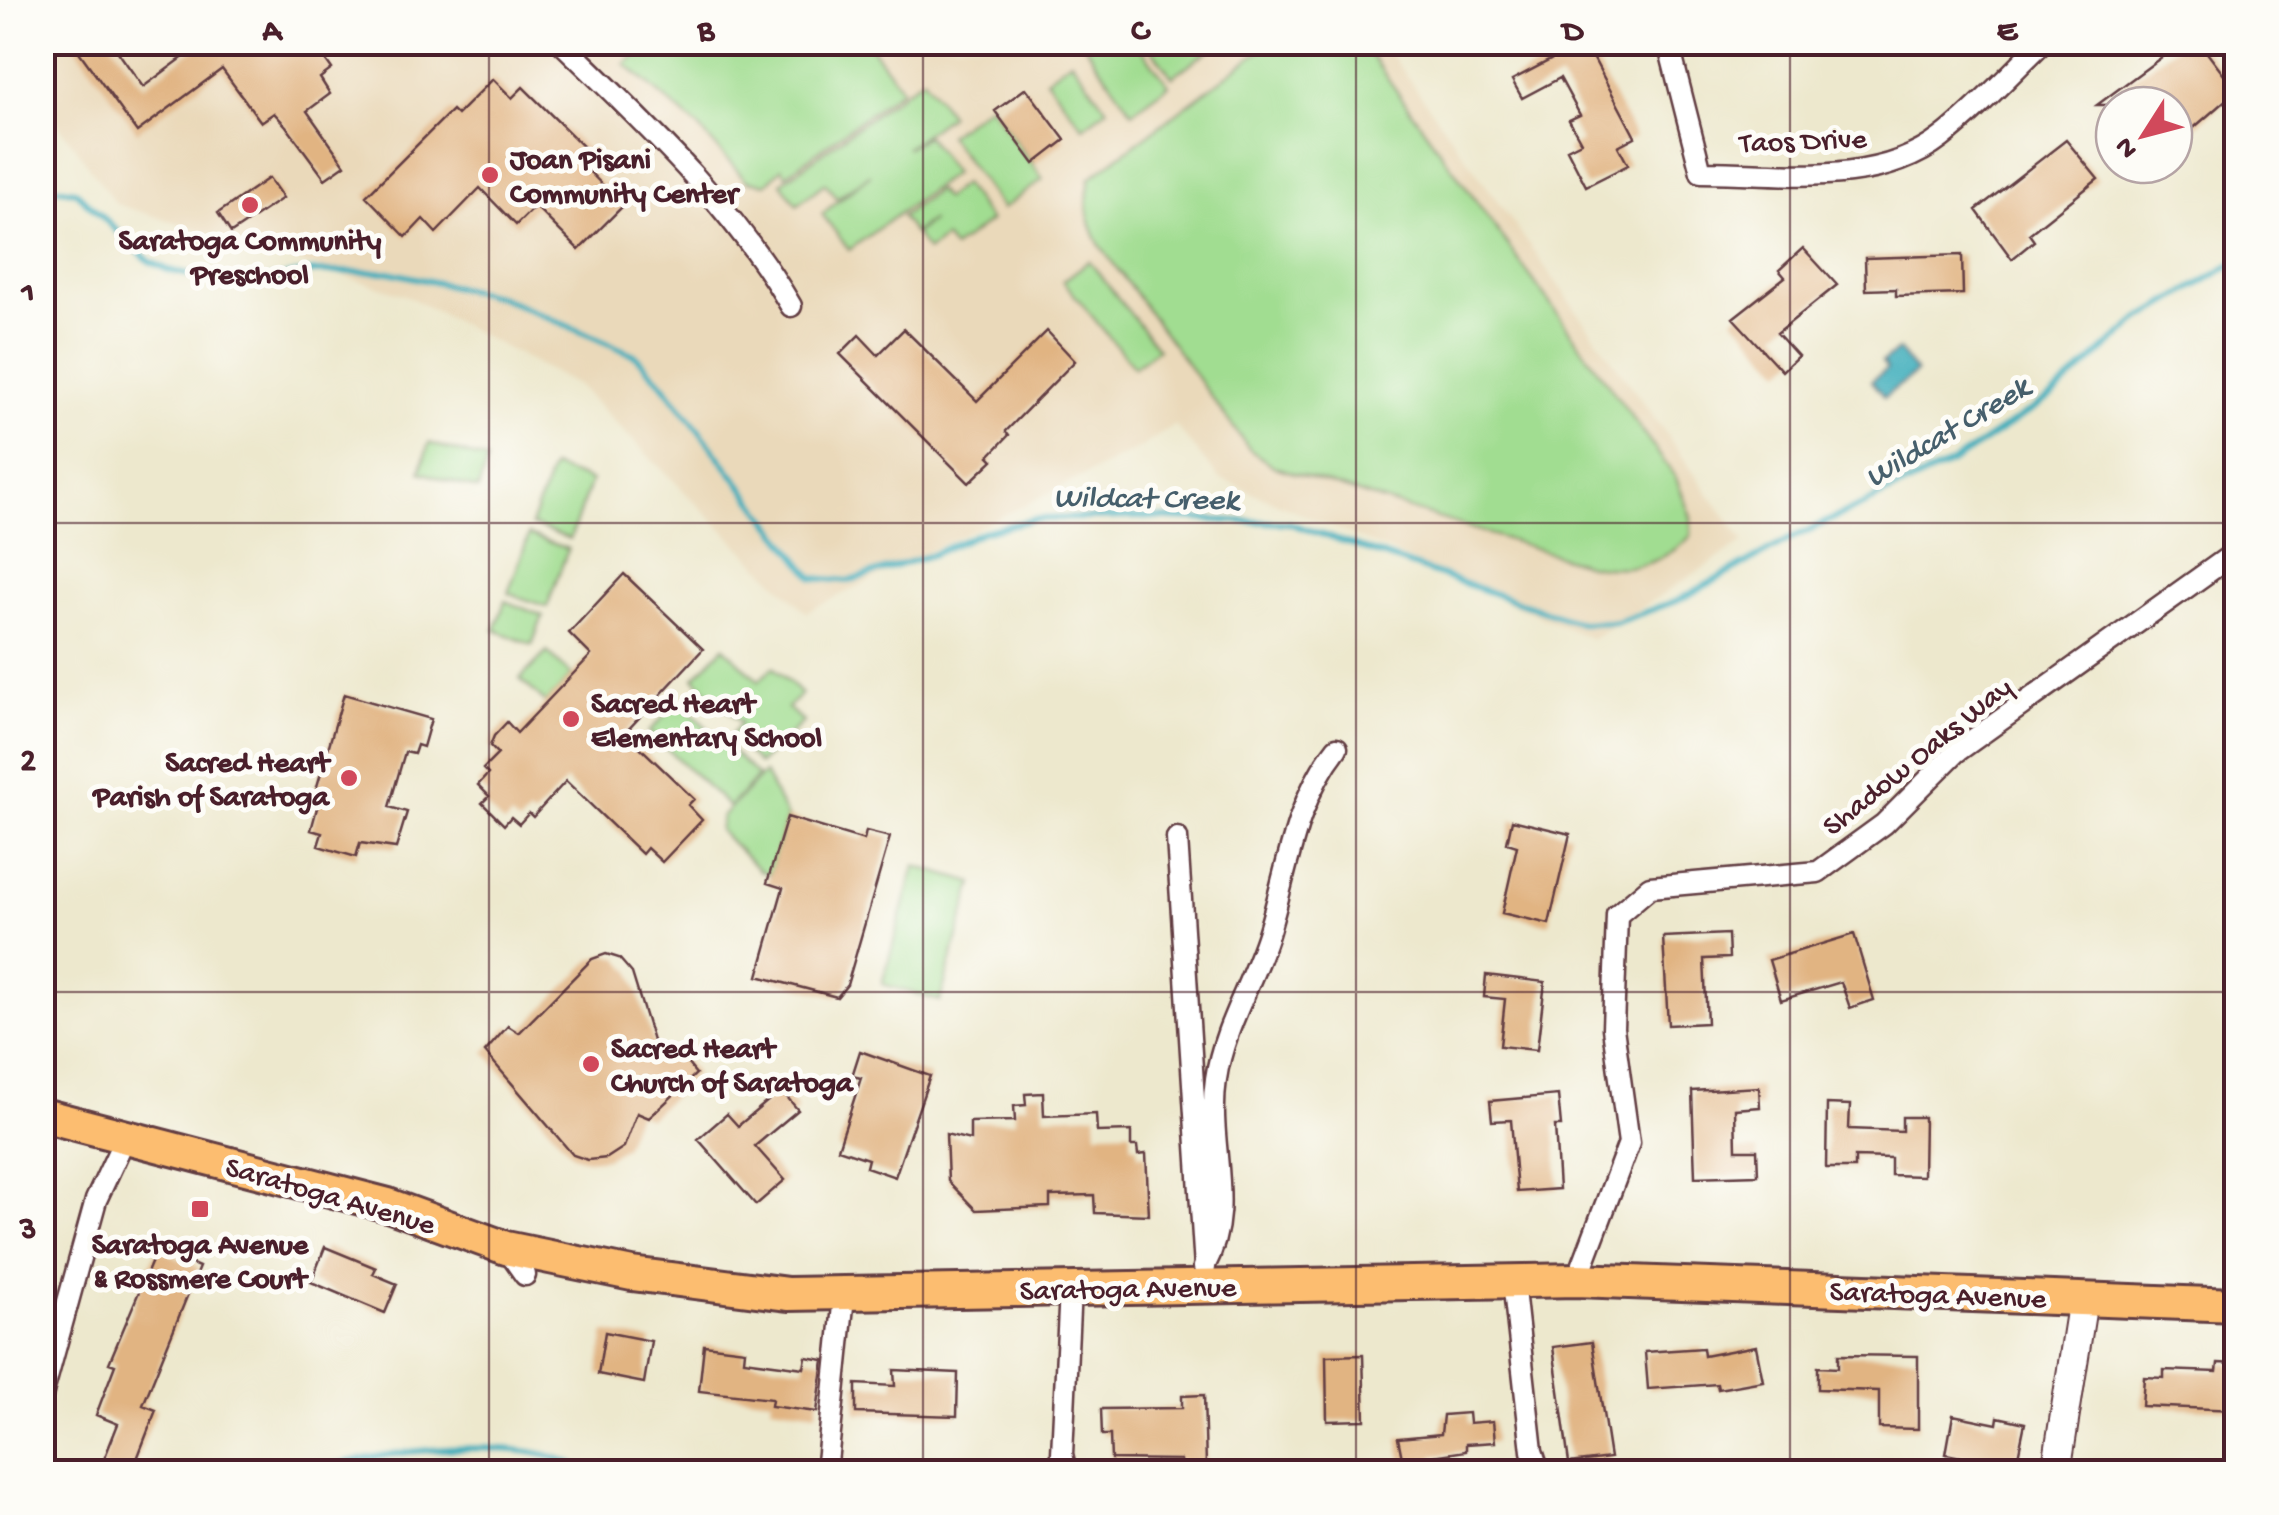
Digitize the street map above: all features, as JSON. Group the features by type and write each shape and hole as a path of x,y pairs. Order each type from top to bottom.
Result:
{"main road":[{"name":"Saratoga Avenue","path":"42,1115 388,1206 506,1248 632,1274 788,1294 844,1296 1070,1288 1205,1276 1577,1280 2236,1305"}],"street":[{"path":"560,42 715,198 745,234 792,306"},
{"name":"Taos Drive","path":"1668,42 1700,172 1860,172 1899,162 1940,139 2043,42"},
{"name":"Shadow Oaks Way","path":"1577,1280 1629,1144 1613,1028 1617,915 1650,887 1818,872 1884,824 1956,752 2236,552"},
{"path":"1205,1276 1220,1234 1216,1075 1268,936 1307,796 1336,748"},
{"path":"1177,838 1205,1276"},
{"path":"42,1396 96,1200 126,1138"},
{"path":"506,1248 525,1276"},
{"path":"1513,1281 1532,1451 1539,1472"},
{"path":"1066,1472 1062,1454 1070,1288"},
{"path":"826,1472 844,1296"},
{"path":"2056,1472 2083,1299"}],"shaded area":[{"path":"42,43 1383,43 1744,542 1592,639 1219,478 1175,425 1140,448 806,612 578,386 405,295 116,204 43,103 47,82 43,76"}],"green space":[{"path":"652,43 868,43 902,89 786,175 782,168 766,184 747,181 697,126 625,64"},
{"path":"1083,43 1137,43 1169,85 1132,112"},
{"path":"1147,43 1219,43 1172,77"},
{"path":"1270,43 1362,43 1676,478 1691,517 1691,536 1679,546 1656,560 1630,567 1588,565 1275,467 1250,450 1099,244 1089,219 1087,196 1090,178"},
{"path":"1071,60 1107,109 1083,127 1046,79"},
{"path":"923,78 950,115 906,148 927,136 954,173 849,250 822,214 871,174 837,198 825,183 797,205 781,183"},
{"path":"989,105 1043,179 1002,209 948,135"},
{"path":"963,184 990,221 953,248 945,238 927,251 915,234 932,220 913,233 901,217 937,190 944,199"},
{"path":"1089,261 1158,349 1134,367 1063,281"},
{"path":"429,443 487,460 478,490 420,472"},
{"path":"552,467 591,481 570,539 531,525"},
{"path":"529,535 568,549 547,607 508,593"},
{"path":"505,601 543,616 532,645 495,630"},
{"path":"724,647 759,681 773,667 801,694 788,708 803,722 759,764 730,736 741,723 694,678"},
{"path":"547,652 572,675 546,703 520,679"},
{"path":"679,701 758,776 729,807 649,732"},
{"path":"764,773 787,817 770,874 760,871 719,830 722,816"},
{"path":"915,866 973,883 940,1001 882,984"}],"water":[{"path":"1899,350 1916,373 1884,397 1871,381 1887,369 1882,362"}],"building":[{"path":"72,42 111,42 143,87 204,42 313,42 332,69 320,78 330,94 307,111 345,165 325,179 274,113 261,122 222,69 137,132"},
{"path":"1585,42 1635,137 1618,146 1628,165 1586,186 1567,149 1581,142 1569,120 1580,115 1560,78 1522,98 1512,80"},
{"path":"2182,42 2199,42 2236,91 2194,128 2194,85 2124,85"},
{"name":"Joan Pisani Community Center","path":"493,79 512,98 523,87 589,152 580,162 623,206 579,250 535,206 516,225 480,188 436,233 423,219 406,237 366,196 452,110 457,115"},
{"path":"1026,88 1065,140 1034,164 995,111"},
{"path":"2066,140 2094,174 2094,182 2029,234 2034,241 2012,259 1976,210"},
{"name":"Saratoga Community Preschool","path":"269,178 283,198 231,233 218,213"},
{"path":"1803,248 1837,285 1777,333 1798,356 1782,371 1733,318 1785,277 1779,270"},
{"path":"1962,255 1963,294 1896,296 1896,289 1866,290 1865,258"},
{"path":"904,329 977,401 1047,331 1075,361 1006,431 1009,435 989,456 993,460 969,483 840,354 859,335 878,355"},
{"name":"Sacred Heart Elementary School","path":"624,574 703,649 625,733 694,799 688,805 702,820 662,862 647,848 642,854 566,781 533,817 529,813 519,824 511,817 504,825 482,803 489,796 478,785 488,774 483,769 498,754 490,746 494,736 507,722 517,733 591,655 569,633"},
{"name":"Sacred Heart Parish of Saratoga","path":"344,694 431,719 423,747 417,745 414,754 405,752 389,807 407,812 396,848 360,843 356,857 318,846 322,833 311,830 317,808 311,807"},
{"path":"787,817 864,840 866,831 890,837 847,985 837,997 758,976 783,888 767,883"},
{"path":"1512,820 1570,834 1549,924 1502,913 1517,846 1507,843"},
{"path":"1728,934 1729,958 1704,959 1707,1023 1668,1025 1663,937"},
{"path":"1854,934 1874,1000 1850,1008 1841,982 1781,1000 1769,960"},
{"name":"Sacred Heart Church of Saratoga","path":"606,954 619,958 632,973 657,1054 678,1052 696,1074 649,1118 637,1113 624,1147 607,1158 588,1160 573,1155 485,1052 508,1026 519,1033 592,959"},
{"path":"1486,975 1545,982 1537,1050 1500,1046 1505,999 1484,997"},
{"path":"860,1051 930,1076 895,1177 866,1167 868,1159 838,1149 861,1078 852,1076"},
{"path":"1759,1087 1760,1107 1735,1109 1736,1150 1757,1150 1758,1175 1695,1177 1692,1091"},
{"path":"781,1090 798,1110 755,1146 785,1180 756,1205 698,1139 727,1114 738,1126"},
{"path":"1043,1093 1044,1116 1096,1114 1097,1132 1131,1131 1131,1146 1137,1146 1138,1155 1146,1154 1149,1215 1095,1213 1094,1195 1050,1196 1050,1207 976,1210 948,1181 946,1134 970,1140 970,1122 1015,1121 1014,1106 1026,1105 1025,1094"},
{"path":"1558,1095 1561,1126 1555,1126 1559,1189 1517,1192 1511,1120 1492,1121 1490,1101"},
{"path":"1827,1104 1850,1105 1849,1129 1902,1131 1902,1117 1924,1117 1923,1176 1891,1175 1891,1158 1855,1157 1855,1168 1826,1168"},
{"path":"325,1247 376,1268 373,1274 397,1284 385,1313 311,1282"},
{"path":"157,1249 199,1267 143,1405 156,1410 132,1472 115,1472 101,1467 118,1424 96,1415 115,1365 109,1363"},
{"path":"605,1332 651,1341 644,1383 598,1374"},
{"path":"1592,1342 1610,1458 1569,1463 1553,1347"},
{"path":"704,1345 745,1350 744,1360 804,1368 806,1357 824,1360 817,1412 771,1406 772,1399 699,1391"},
{"path":"1756,1346 1763,1381 1718,1389 1717,1384 1648,1389 1645,1352 1703,1348 1704,1356"},
{"path":"1363,1355 1365,1420 1327,1421 1326,1356"},
{"path":"1838,1355 1918,1356 1918,1429 1879,1428 1879,1391 1818,1389 1818,1367 1838,1368"},
{"path":"2218,1363 2236,1364 2235,1410 2142,1406 2144,1377 2164,1378 2164,1370 2217,1372"},
{"path":"894,1370 958,1373 957,1416 856,1413 856,1384 895,1386"},
{"path":"1204,1395 1206,1466 1182,1467 1181,1460 1111,1459 1110,1435 1102,1435 1101,1409 1182,1408 1182,1396"},
{"path":"1468,1413 1469,1423 1493,1421 1495,1442 1466,1444 1466,1451 1433,1456 1433,1462 1403,1463 1398,1438 1441,1434 1443,1415"},
{"path":"1953,1415 1997,1424 1998,1417 2025,1423 2017,1461 1992,1456 1991,1463 1946,1454"}],"waterway":[{"name":"Wildcat Creek","path":"42,186 75,191 149,261 168,270 234,285 313,272 389,272 500,297 635,355 663,384 813,578 849,581 931,555 982,532 1035,519 1143,517 1288,523 1580,623 1617,622 1679,600 1794,537 1952,463 2052,396 2137,321 2236,262"},
{"path":"310,1472 372,1457 490,1448 561,1459 587,1472"}],"place":[{"name":"Joan Pisani Community Center","path":"490,175"},
{"name":"Saratoga Community Preschool","path":"250,205"},
{"name":"Sacred Heart Elementary School","path":"571,719"},
{"name":"Sacred Heart Parish of Saratoga","path":"349,778"},
{"name":"Sacred Heart Church of Saratoga","path":"591,1064"},
{"name":"Saratoga Avenue & Rossmere Court","path":"200,1209"}]}
